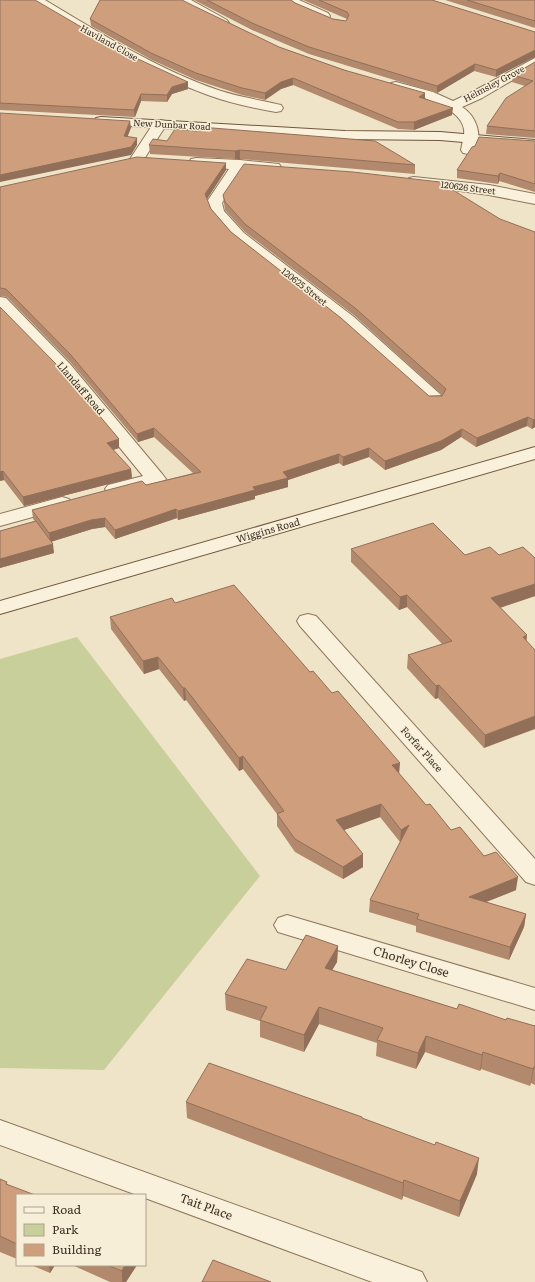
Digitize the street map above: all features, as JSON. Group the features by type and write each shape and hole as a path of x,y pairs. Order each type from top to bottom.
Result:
{"street":[{"name":"Haviland Close","path":"36,0 145,63 237,101 276,108"},
{"path":"182,0 237,29"},
{"path":"291,0 302,7 336,20"},
{"name":"Helmsley Grove","path":"452,106 477,95 535,62"},
{"path":"382,82 427,96 452,106 467,118 471,128 469,144"},
{"name":"New Dunbar Road","path":"85,120 345,135 377,141 469,144"},
{"path":"137,159 160,124"},
{"path":"469,144 535,144"},
{"path":"469,144 535,157"},
{"path":"122,162 137,159 153,160"},
{"path":"184,161 291,168"},
{"name":"120625 Street","path":"240,164 214,203 217,213 238,236 348,321 435,399"},
{"name":"120626 Street","path":"398,179 489,190 535,199"},
{"name":"Llandaff Road","path":"0,302 64,368 156,479 0,520"},
{"name":"Wiggins Road","path":"0,608 535,453"},
{"name":"Forfar Place","path":"308,621 535,876"},
{"name":"Chorley Close","path":"287,925 535,999"},
{"name":"Tait Place","path":"0,1132 411,1282"}],"green space":[{"path":"77,637 260,876 104,1070 0,1068 0,659"}],"building":[{"path":"0,0 35,0 138,59 188,82 172,87 167,95 141,94 134,110 0,103"},
{"path":"100,0 182,0 279,47 344,70 425,93 419,97 453,108 414,122 398,122 293,78 281,82 265,93 242,88 196,73 151,53 90,19"},
{"path":"207,0 291,0 333,19 346,21 349,15 347,12 319,0 432,0 535,32 535,50 496,70 475,64 437,86 309,47 252,23"},
{"path":"467,0 535,0 535,21"},
{"path":"535,62 535,131 487,126 506,98 533,81 513,75"},
{"path":"0,113 130,121 124,136 137,138 131,147 0,175"},
{"path":"200,127 375,141 415,165 240,150 235,151 149,145 153,139 167,141 175,129 197,131"},
{"path":"479,137 535,141 535,184 500,173 498,176 457,170 472,147 475,146"},
{"path":"137,157 226,163 205,194 211,209 231,232 341,318 429,396 442,396 446,389 355,308 245,224 225,202 223,195 244,164 353,172 440,182 500,219 535,232 535,419 533,420 528,417 477,438 462,429 441,441 385,461 369,448 343,457 339,454 283,472 288,478 253,487 255,490 178,511 176,509 115,530 105,518 91,520 49,533 32,510 142,481 146,485 201,472 154,428 137,434 70,354 6,289 0,288 0,187"},
{"path":"0,307 56,364 119,439 107,443 131,469 23,497 3,471 0,472"},
{"path":"36,521 53,544 0,559 0,531"},
{"path":"433,523 465,555 490,547 499,555 523,547 535,558 535,584 491,598 527,635 523,637 535,650 535,716 485,735 439,685 436,686 408,655 452,641 407,595 400,597 351,549"},
{"path":"234,585 310,672 313,671 332,693 338,691 400,763 392,765 426,805 430,804 451,830 460,827 484,856 496,852 518,877 469,897 526,914 510,947 417,919 419,914 370,900 409,825 401,830 381,804 336,820 363,854 343,867 295,839 277,814 284,811 243,756 239,758 185,688 183,688 158,657 143,661 110,617 172,598 175,603"},
{"path":"306,935 338,946 325,968 457,1009 459,1004 506,1020 507,1018 535,1026 535,1067 533,1069 483,1052 482,1055 426,1036 418,1053 377,1040 383,1028 319,1007 304,1035 260,1020 267,1007 225,994 247,959 286,970"},
{"path":"209,1063 362,1117 435,1145 436,1142 479,1158 460,1201 404,1180 403,1183 186,1102"},
{"path":"0,1179 7,1182 6,1184 32,1194 16,1194 16,1244 0,1236"},
{"path":"213,1260 271,1282 202,1282"},
{"path":"110,1266 124,1266 122,1271"}]}
